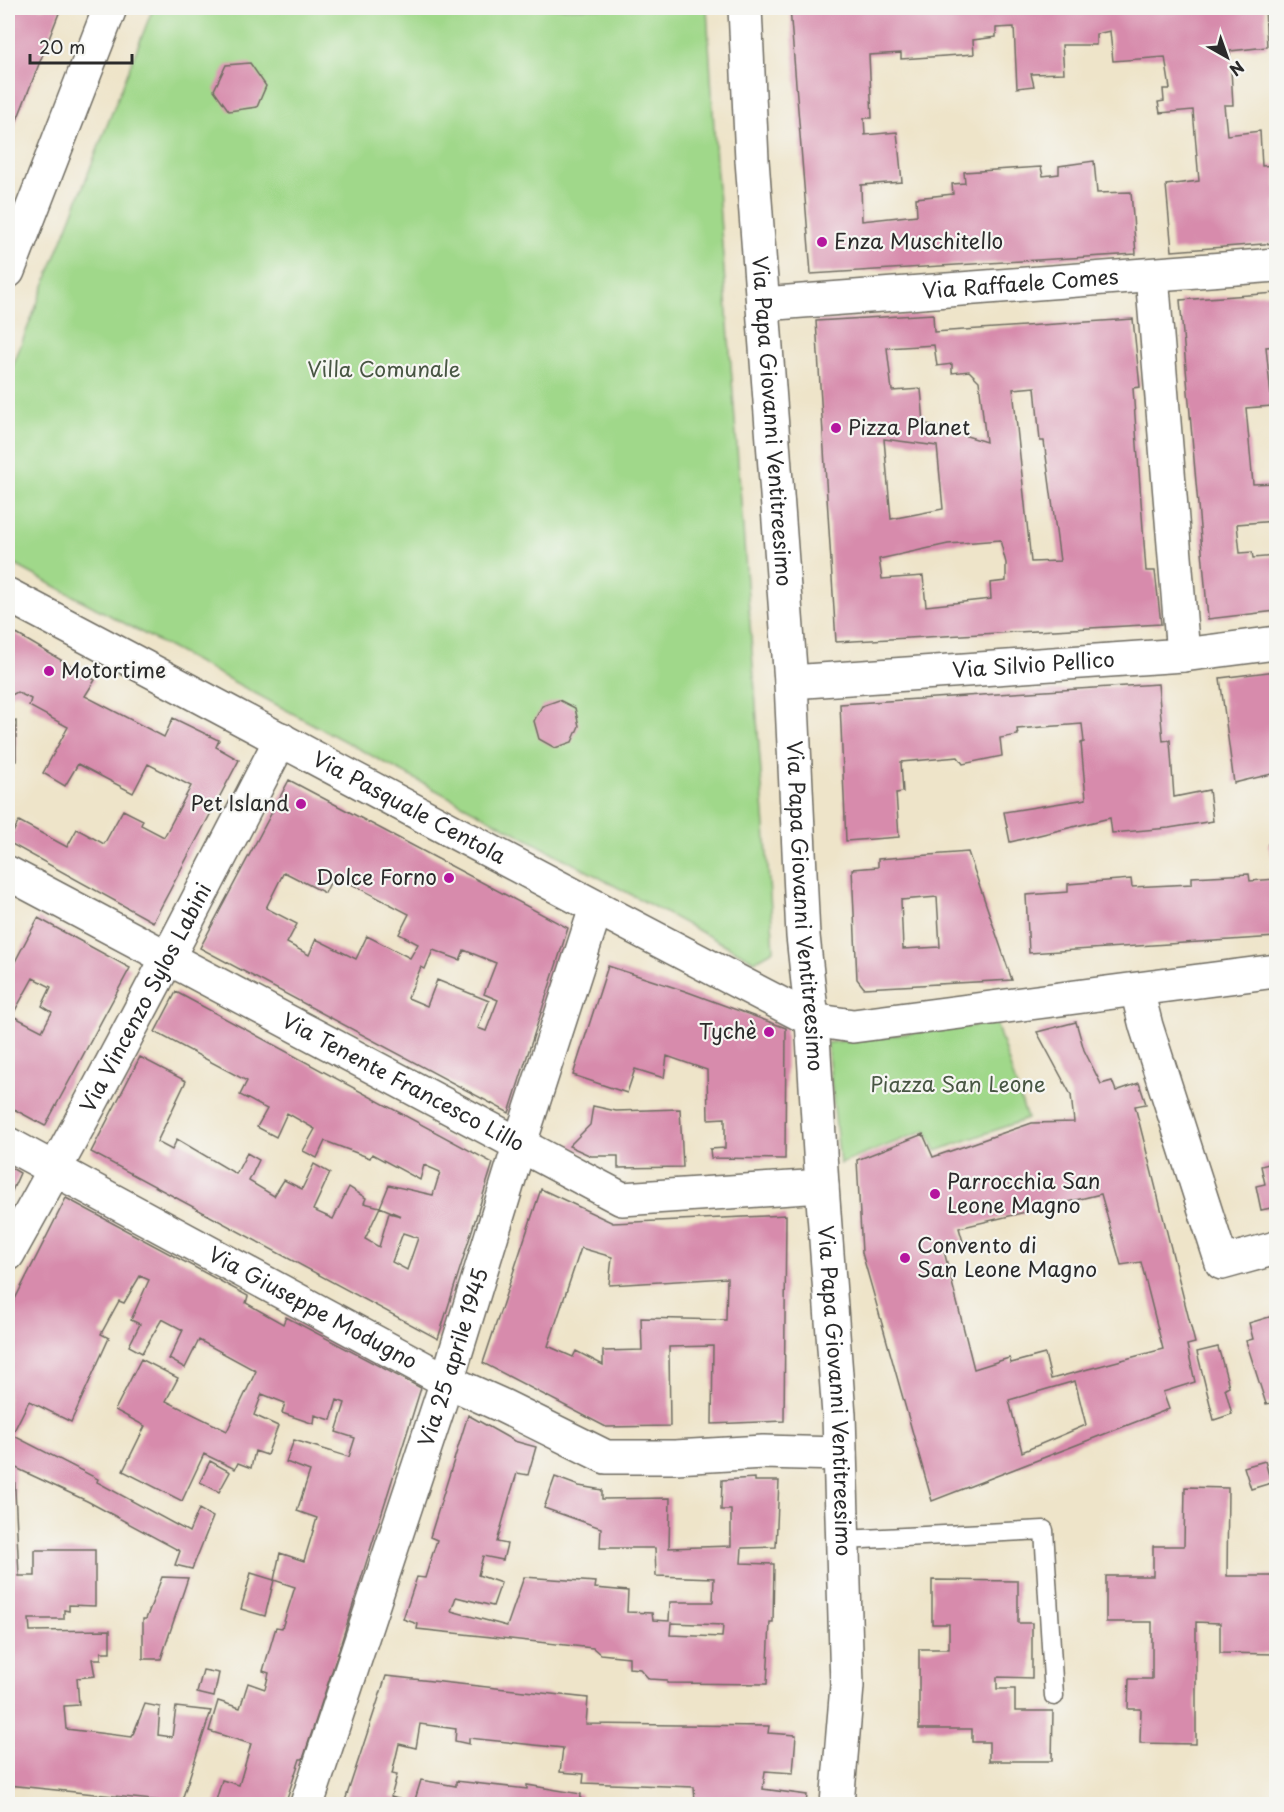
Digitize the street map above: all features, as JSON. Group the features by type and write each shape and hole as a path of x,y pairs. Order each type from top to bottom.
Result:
{"street":[{"path":"8,272 110,8"},
{"name":"Via Papa Giovanni Ventitreesimo","path":"745,8 752,160 791,682 803,936 812,1020 839,1415 847,1686 837,1804"},
{"name":"Via Raffaele Comes","path":"763,304 1276,265"},
{"path":"1152,275 1183,655"},
{"name":"Via Pasquale Centola","path":"8,595 596,908 812,1020"},
{"name":"Via Silvio Pellico","path":"791,682 1183,655 1276,643"},
{"name":"Via Vincenzo Sylos Labini","path":"8,1254 169,957 281,739"},
{"name":"Via Tenente Francesco Lillo","path":"8,873 622,1199 822,1186"},
{"name":"Via 25 aprile 1945","path":"307,1804 447,1381 519,1146 596,908"},
{"path":"812,1020 853,1026 1276,971"},
{"path":"1137,990 1146,1026 1222,1263 1276,1248"},
{"name":"Via Giuseppe Modugno","path":"8,1144 447,1381 606,1457 675,1457 763,1452 840,1454"}],"lane":[{"path":"843,1540 1044,1530 1054,1696"}],"green space":[{"name":"Villa Comunale","path":"153,8 707,8 716,162 774,950 755,961 8,561 8,378"},
{"name":"Piazza San Leone","path":"996,1023 1027,1119 936,1151 926,1130 840,1164 827,1043"}],"building":[{"path":"8,8 61,8 8,143"},
{"path":"790,8 1265,8 1267,47 1230,51 1233,105 1224,105 1227,135 1260,131 1262,166 1276,165 1276,243 1172,251 1166,185 1199,181 1193,110 1160,113 1158,102 1164,101 1163,89 1170,89 1165,57 1113,61 1110,31 1096,34 1096,45 1062,45 1064,73 1031,74 1034,86 1017,88 1014,27 996,28 996,37 973,40 974,54 901,59 901,53 869,55 872,118 864,118 865,135 897,132 902,182 861,185 862,221 917,215 916,198 953,194 952,184 965,183 964,172 1041,167 1043,176 1059,174 1059,166 1094,161 1097,193 1131,192 1136,254 811,274"},
{"path":"250,63 266,86 257,107 229,111 214,90 226,65"},
{"path":"1276,293 1276,346 1266,347 1272,406 1246,408 1253,484 1276,483 1276,521 1237,524 1240,553 1252,552 1253,558 1276,556 1276,611 1208,619 1180,300"},
{"path":"933,314 934,332 1133,319 1140,387 1133,388 1146,571 1155,571 1161,624 836,642 816,321","holes":["934,345 937,366 952,364 952,373 969,371 979,381 986,442 924,423 921,389 892,391 887,348","1035,387 1040,441 1044,441 1060,561 1031,562 1013,389","884,439 937,446 943,509 891,519","1000,540 1006,563 1006,581 990,583 991,599 926,606 923,576 882,579 879,559 948,544"]},
{"path":"1273,445 1276,445 1276,478 1275,478"},
{"path":"8,629 95,680 85,696 164,737 173,718 219,740 216,747 239,760 153,922 8,842 19,821 67,847 77,829 104,844 123,810 143,820 141,825 164,837 191,786 148,764 133,793 78,764 65,786 43,773 68,727 29,706 31,699 17,692 8,697"},
{"path":"1276,671 1276,773 1234,783 1220,678"},
{"path":"1158,684 1163,741 1170,740 1174,797 1209,790 1213,821 1112,833 1110,818 1010,842 1004,812 1086,799 1081,743 1084,742 1082,724 1017,729 1018,735 1000,738 1002,756 963,764 958,757 901,762 903,792 896,793 899,837 846,841 840,704"},
{"path":"559,700 575,708 579,726 572,742 555,748 539,739 534,721 542,706"},
{"path":"8,721 16,721 16,761 8,764"},
{"path":"289,780 568,928 509,1113 200,948","holes":["284,872 325,893 334,875 409,914 399,934 418,944 410,958 367,936 356,959 316,939 309,955 287,943 297,924 266,908","433,950 460,960 464,950 496,963 484,994 498,1000 486,1031 478,1028 489,1001 437,980 427,1006 408,998 421,967 425,969"]},
{"path":"1276,841 1276,868 1268,844"},
{"path":"968,852 1012,980 864,988 857,979 852,869 878,867 878,859","holes":["937,897 940,947 903,949 901,900"]},
{"path":"1249,874 1250,881 1276,879 1276,937 1029,953 1026,895 1068,892 1068,884 1131,879 1132,887 1192,884 1192,877"},
{"path":"38,918 130,968 45,1126 8,1106 8,1031 15,1017 42,1031 52,1012 42,1006 51,987 33,978 12,1016 8,1014 8,975"},
{"path":"608,966 786,1028 785,1159 711,1158 710,1149 725,1148 725,1118 708,1119 707,1070 667,1056 664,1078 635,1069 627,1093 573,1075"},
{"path":"176,992 493,1163 438,1339 91,1152 140,1057 186,1081 157,1142 172,1150 177,1139 236,1174 247,1153 259,1160 249,1181 274,1196 284,1180 302,1189 314,1164 330,1173 313,1210 333,1219 349,1187 366,1198 364,1203 380,1207 389,1185 433,1195 440,1172 424,1165 420,1180 372,1154 370,1158 325,1141 317,1158 303,1151 315,1129 287,1113 276,1137 257,1127 267,1109 240,1095 247,1081 155,1032","holes":["380,1207 401,1216 389,1213 379,1247 365,1239","403,1233 418,1238 407,1270 392,1262"]},
{"name":"Convento di San Leone Magno","path":"1076,1022 1084,1050 1101,1084 1112,1081 1116,1091 1139,1083 1146,1104 1135,1106 1195,1343 1187,1345 1195,1382 1163,1392 1169,1409 932,1501 862,1253 857,1160 923,1134 933,1157 1032,1123 1074,1122 1071,1095 1037,1032","holes":["1101,1194 1121,1265 1141,1262 1163,1349 1051,1379 1045,1354 1011,1363 1009,1358 974,1369 944,1251 964,1245 959,1228","1075,1381 1086,1425 1022,1452 1009,1400"]},
{"path":"593,1106 616,1111 680,1109 683,1167 618,1168 618,1156 591,1156 569,1146 590,1125"},
{"path":"1276,1162 1276,1207 1261,1210 1256,1186 1265,1184 1261,1166"},
{"path":"8,1166 20,1173 8,1200"},
{"path":"541,1189 613,1223 786,1215 784,1421 712,1424 713,1346 669,1347 670,1426 606,1427 483,1363","holes":["581,1248 612,1257 609,1285 727,1278 726,1320 641,1318 642,1350 603,1351 603,1365 576,1351 573,1357 548,1346"]},
{"path":"66,1198 248,1296 246,1303 283,1324 286,1317 421,1388 336,1659 303,1759 300,1759 285,1804 215,1804 222,1780 239,1785 251,1744 209,1731 218,1701 240,1708 248,1683 265,1689 269,1673 263,1671 276,1627 282,1628 295,1587 274,1580 280,1553 304,1561 317,1518 297,1511 310,1471 286,1462 294,1440 349,1457 355,1438 336,1432 345,1403 337,1400 331,1420 315,1415 314,1424 282,1413 285,1403 262,1394 254,1415 278,1426 267,1455 255,1451 251,1468 238,1463 235,1469 204,1454 182,1501 123,1471 145,1426 115,1410 141,1359 178,1378 166,1401 227,1431 256,1371 199,1340 185,1368 169,1359 183,1330 162,1319 142,1353 129,1346 140,1324 131,1320 149,1280 140,1276 124,1303 119,1301 101,1334 109,1338 71,1422 29,1401 12,1435 98,1479 97,1482 189,1532 199,1509 213,1517 199,1552 192,1569 175,1565 180,1551 87,1501 14,1467 19,1576 35,1576 35,1550 95,1550 95,1606 69,1605 69,1611 64,1610 64,1619 29,1619 30,1631 110,1630 110,1652 101,1652 101,1659 92,1659 95,1676 77,1678 79,1705 64,1706 66,1729 132,1737 145,1704 160,1707 158,1735 172,1737 176,1707 211,1711 181,1803 8,1785 8,1313"},
{"path":"1276,1315 1276,1416 1272,1403 1266,1404 1246,1341 1253,1339 1249,1323"},
{"path":"1218,1347 1229,1386 1225,1388 1232,1414 1214,1420 1197,1352"},
{"path":"468,1415 514,1441 536,1447 528,1475 517,1473 509,1499 497,1542 507,1544 503,1560 483,1556 478,1575 501,1583 493,1606 456,1597 451,1611 507,1626 524,1577 596,1582 595,1588 628,1591 627,1612 652,1613 653,1620 669,1621 670,1602 713,1602 714,1578 656,1576 655,1548 600,1548 601,1528 544,1508 555,1477 579,1486 602,1490 602,1499 670,1498 669,1548 731,1546 731,1510 721,1510 722,1480 755,1478 755,1481 779,1481 776,1547 742,1548 741,1563 774,1564 773,1622 770,1622 767,1684 667,1683 667,1680 649,1679 640,1669 629,1668 629,1657 600,1654 593,1648 417,1629 418,1624 403,1619 417,1577 425,1578 437,1540 430,1537","holes":["671,1623 723,1625 722,1637 670,1635"]},
{"path":"210,1461 230,1472 219,1492 200,1482"},
{"path":"1265,1461 1271,1483 1251,1489 1244,1467"},
{"path":"1185,1487 1228,1488 1227,1576 1276,1576 1276,1654 1220,1653 1220,1623 1196,1622 1196,1744 1140,1743 1141,1709 1128,1709 1129,1679 1152,1679 1152,1622 1106,1622 1106,1576 1153,1576 1153,1546 1184,1546"},
{"path":"251,1573 274,1580 265,1616 241,1609"},
{"path":"162,1577 188,1578 161,1659 143,1659 143,1619 146,1619"},
{"path":"932,1580 1018,1581 1018,1623 1032,1623 1032,1678 997,1677 997,1689 1015,1689 1015,1711 1053,1711 1052,1761 989,1761 989,1742 972,1742 972,1729 919,1729 919,1649 949,1649 949,1624 932,1624"},
{"path":"203,1670 219,1673 214,1697 197,1693"},
{"path":"386,1676 588,1698 586,1724 769,1726 768,1733 796,1735 793,1773 765,1771 763,1789 807,1795 806,1804 703,1804 703,1802 695,1802 694,1787 583,1783 584,1774 560,1772 563,1748 469,1738 469,1744 455,1741 456,1729 420,1724 416,1748 399,1744 392,1774 397,1775 391,1797 414,1803 421,1780 456,1786 456,1781 527,1789 527,1785 581,1794 580,1804 344,1804"}],"place":[{"name":"Enza Muschitello","path":"822,242"},
{"name":"Pizza Planet","path":"836,428"},
{"name":"Motortime","path":"49,671"},
{"name":"Pet Island","path":"301,804"},
{"name":"Dolce Forno","path":"449,878"},
{"name":"Tychè","path":"769,1032"},
{"name":"Parrocchia San Leone Magno","path":"935,1194"},
{"name":"Convento di San Leone Magno","path":"905,1258"}]}
